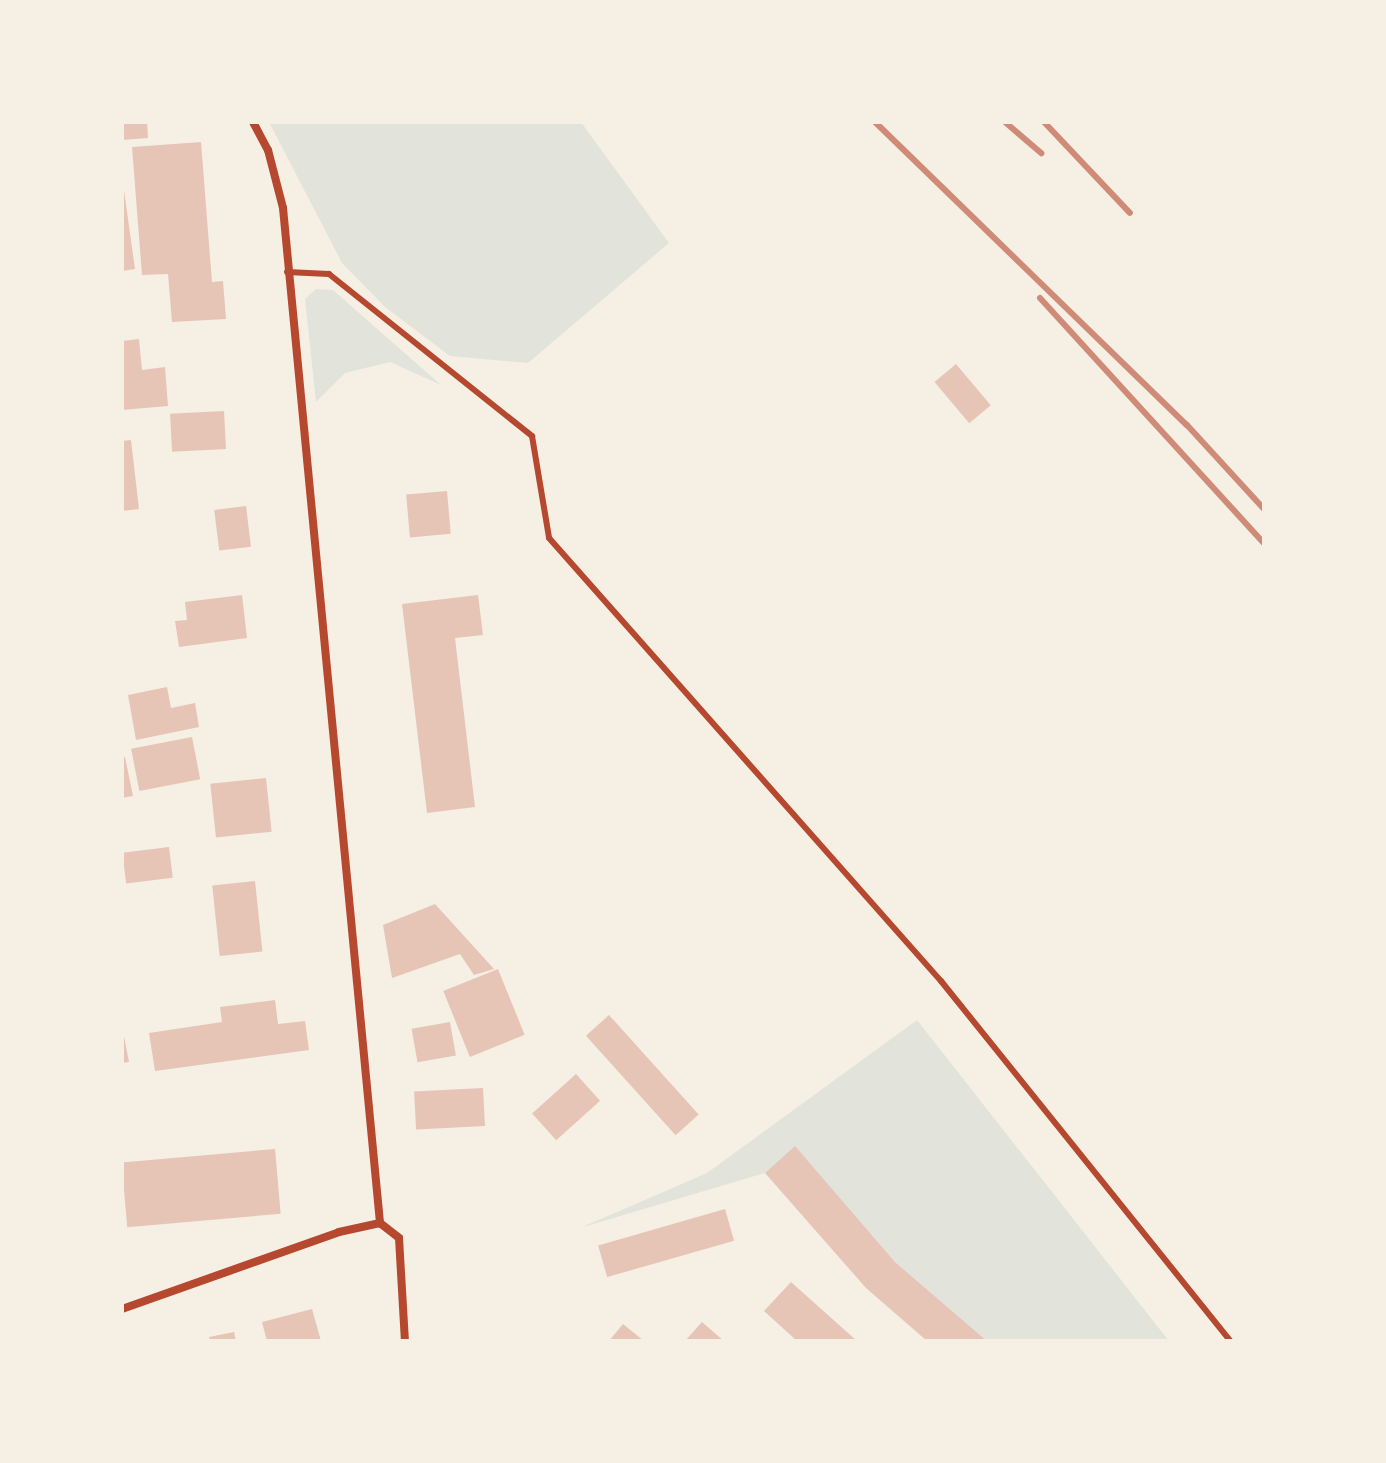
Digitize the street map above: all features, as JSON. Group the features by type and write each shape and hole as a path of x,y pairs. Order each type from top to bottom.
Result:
{"street":[{"path":"253,122 268,150 283,208 380,1223 399,1238 405,1341"},
{"path":"122,1309 339,1232 380,1223"}],"lane":[{"path":"287,272 329,274 532,436 549,538 941,981 1230,1341"}],"shaded area":[{"path":"269,122 581,122 669,243 528,363 450,356 385,307 342,263"},
{"path":"316,289 333,290 441,385 390,362 345,373 316,402 305,299"},
{"path":"917,1020 1169,1341 987,1341 895,1262 795,1147 765,1173 580,1228 707,1173"}],"building":[{"path":"122,122 147,122 148,138 122,140"},
{"path":"201,142 212,282 223,281 226,319 172,322 168,274 142,275 132,147"},
{"path":"122,176 135,269 122,271"},
{"path":"139,339 142,370 165,367 168,406 122,410 122,341"},
{"path":"956,364 991,405 969,423 935,382"},
{"path":"224,411 226,449 172,452 170,414"},
{"path":"131,440 139,509 122,511 122,441"},
{"path":"447,491 451,534 410,537 406,495"},
{"path":"246,506 251,547 219,551 214,510"},
{"path":"242,595 247,638 179,647 175,621 187,620 185,602"},
{"path":"478,595 483,635 455,638 475,807 427,813 402,604"},
{"path":"167,687 171,708 195,703 199,727 136,740 128,695"},
{"path":"192,737 200,779 139,791 131,749"},
{"path":"125,757 133,796 122,798 122,758"},
{"path":"266,778 272,832 216,838 210,784"},
{"path":"169,847 173,878 126,883 122,853"},
{"path":"255,881 262,952 220,956 212,885"},
{"path":"435,904 494,969 474,975 460,954 392,978 383,925"},
{"path":"498,969 525,1035 470,1057 443,991"},
{"path":"275,1000 278,1024 305,1021 309,1050 155,1071 149,1033 222,1022 220,1007"},
{"path":"609,1015 699,1115 676,1135 586,1036"},
{"path":"450,1022 456,1055 417,1062 412,1029"},
{"path":"122,1026 129,1062 122,1063"},
{"path":"576,1074 600,1101 556,1140 532,1113"},
{"path":"483,1088 485,1126 416,1130 414,1092"},
{"path":"795,1146 895,1262 987,1341 927,1341 866,1288 765,1173"},
{"path":"275,1149 281,1214 127,1227 122,1162"},
{"path":"725,1209 734,1241 607,1277 598,1245"},
{"path":"791,1282 857,1341 797,1341 764,1311"},
{"path":"312,1309 321,1341 267,1341 262,1322"},
{"path":"702,1322 724,1341 685,1341"},
{"path":"623,1324 644,1341 609,1341"},
{"path":"234,1332 236,1341 210,1341 209,1337"}],"railway":[{"path":"875,122 1187,425 1264,509"},
{"path":"1005,122 1041,153"},
{"path":"1044,122 1130,213"},
{"path":"1040,298 1264,543"}]}
